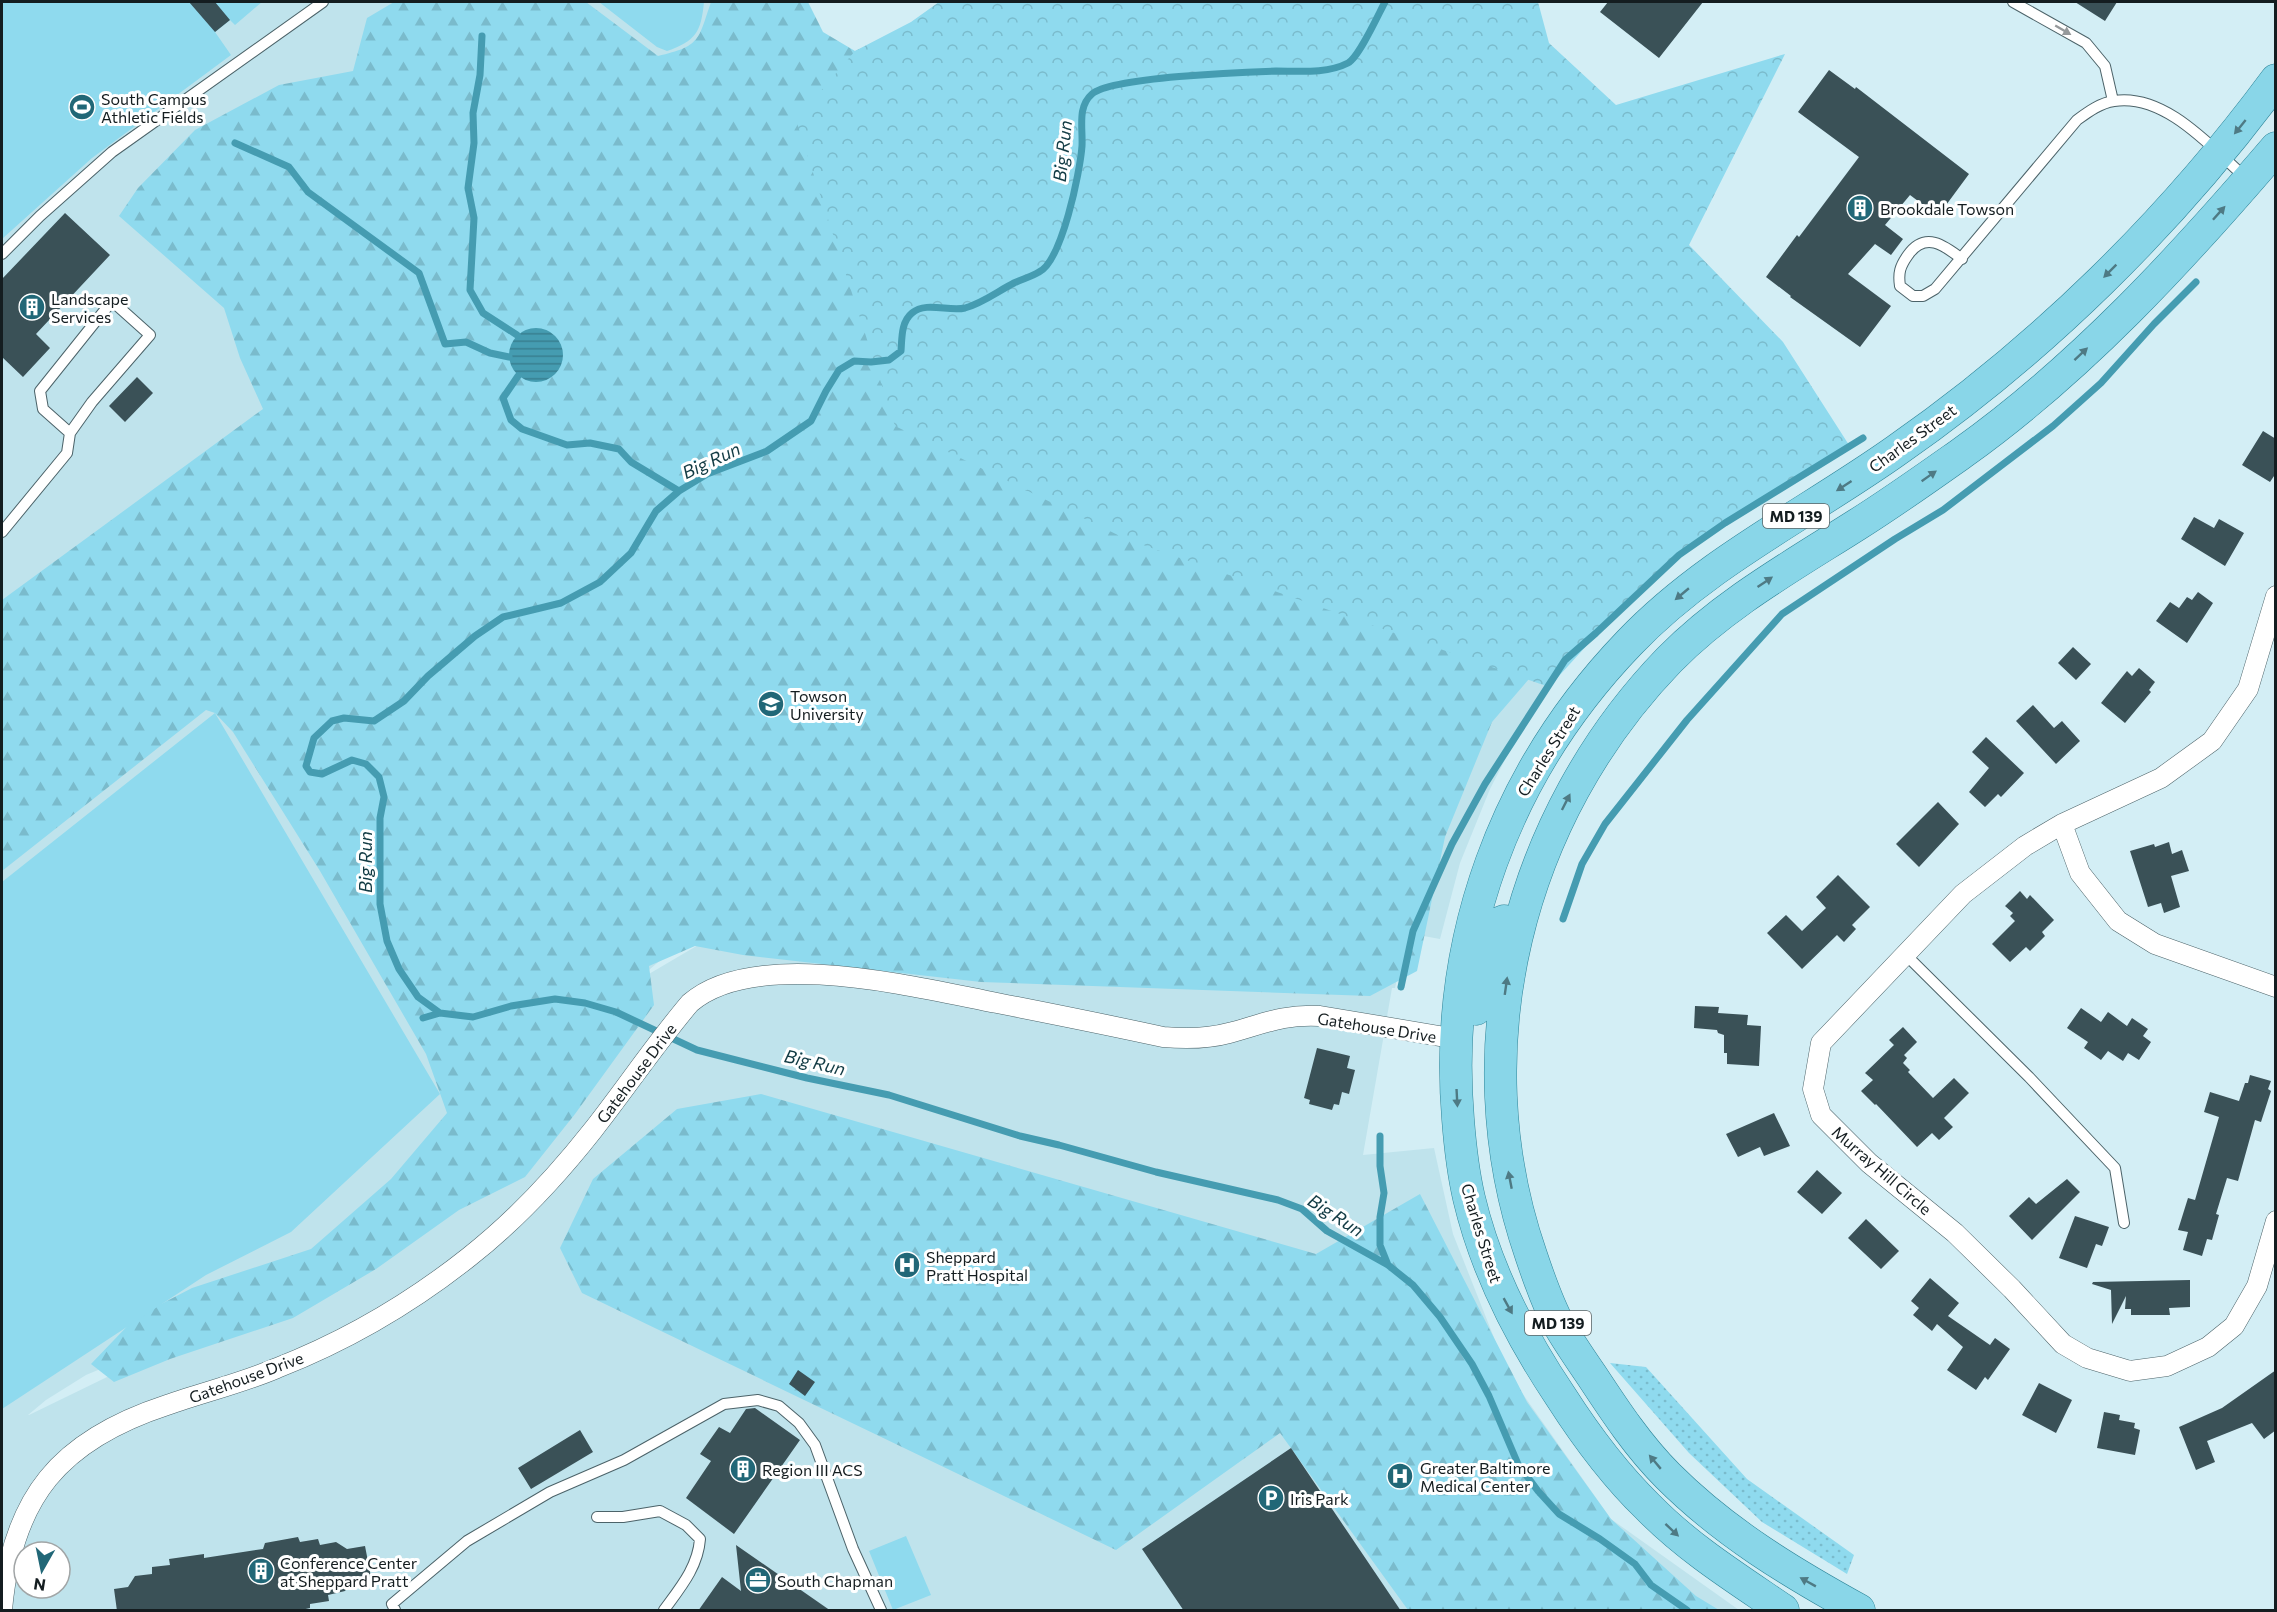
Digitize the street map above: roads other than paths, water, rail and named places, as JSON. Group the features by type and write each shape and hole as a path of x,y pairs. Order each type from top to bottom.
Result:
{"main road":[{"name":"Charles Street","path":"1783,1611 1687,1544 1644,1504 1583,1432 1542,1369 1502,1296 1476,1224 1468,1194 1462,1164 1456,1099 1457,1040 1462,975 1486,876 1516,801 1561,725 1606,667 1656,616 1691,587 1755,541 1893,454 2002,370 2076,305 2142,239 2218,153 2276,80"},
{"name":"MD 139","path":"1859,1611 1785,1569 1712,1517 1666,1474 1623,1423 1558,1324 1522,1230 1509,1178 1500,1101 1503,1012 1510,961 1522,911 1551,832 1584,769 1622,714 1668,661 1694,636 1750,592 1967,450 2066,369 2115,323 2189,246 2276,148"},
{"path":"1522,911 1499,923 1475,1013 1468,1029 1457,1040 1475,1068 1485,1164 1496,1213 1507,1242 1536,1271"}],"street":[{"name":"Murray Hill Circle","path":"2276,596 2248,689 2212,741 2161,778 2062,824 2025,846 1963,894 1821,1043 1813,1089 1821,1115 1869,1163 1955,1233 2012,1289 2063,1344 2087,1358 2130,1371 2167,1366 2208,1347 2234,1326 2257,1286 2276,1221"},
{"path":"2062,824 2080,873 2118,921 2155,944 2276,987"},
{"name":"Gatehouse Drive","path":"3,1611 9,1560 23,1519 43,1484 75,1451 95,1436 138,1415 243,1381 309,1355 402,1305 468,1258 518,1215 574,1154 680,1016 699,995 721,984 756,977 800,975 852,978 912,986 1172,1038 1210,1037 1281,1017 1301,1015 1320,1016 1457,1040"}],"lane":[{"path":"2,254 40,216 112,152 323,2"},
{"path":"2013,2 2086,43 2105,66 2113,101"},
{"path":"1962,259 1936,243 1926,241 1914,246 1902,262 1898,273 1900,286 1913,296 1923,296 1935,289 1962,259 2077,120 2093,108 2113,101 2131,100 2168,112 2248,180"},
{"path":"2,532 67,453 70,433 92,402 150,335 112,301 40,391 43,409 70,433"},
{"path":"1905,954 2029,1077 2115,1167 2124,1223"},
{"path":"395,1611 392,1604 400,1596 467,1541 550,1492 624,1460 724,1404 758,1400 779,1406 799,1423 815,1445 853,1549 881,1611"},
{"path":"597,1517 623,1517 660,1511 686,1525 700,1539 699,1554 689,1575 664,1611"}],"waterway":[{"name":"Big Run","path":"1385,2 1357,53 1348,63 1340,67 1312,71 1236,73 1150,80 1124,83 1092,94 1084,105 1081,158 1068,215 1055,251 1039,272 965,308 931,307 912,313 904,326 901,351 889,360 854,361 839,370 811,421 767,451 707,474 679,491 656,511 631,553 600,582 561,603 503,617 475,636 428,676 404,701 374,721 344,718 332,721 314,738 306,766 310,772 322,774 352,760 366,764 379,777 384,797 380,818 380,904 387,941 399,969 418,997 440,1013 473,1017 511,1006 555,999 585,1003 616,1012 697,1050 807,1078 889,1095 1020,1136 1156,1172 1278,1200 1302,1209 1327,1231 1388,1265 1413,1285 1440,1317 1472,1364 1489,1396 1518,1464 1538,1491 1559,1514 1635,1564 1651,1585 1687,1610"},
{"path":"482,36 480,75 473,113 474,143 468,188 474,218 470,290 483,313 517,335"},
{"path":"235,143 289,167 308,192 419,273 445,344 466,342 490,353 509,357"},
{"path":"1563,919 1582,864 1605,824 1687,720 1782,614 1943,510 2053,426 2101,383 2154,324 2196,282"},
{"path":"518,376 503,398 511,420 522,429 567,445 590,443 619,449 631,462 679,491"},
{"path":"1401,987 1413,931 1452,844 1485,784 1565,660 1679,555 1725,523 1863,438"},
{"path":"423,1018 440,1013"},
{"path":"1380,1136 1380,1166 1384,1193 1380,1217 1380,1245 1388,1265"}],"place":[{"name":"South Campus Athletic Fields","path":"82,107"},
{"name":"Brookdale Towson","path":"1860,208"},
{"name":"Landscape Services","path":"32,307"},
{"name":"Towson University","path":"771,704"},
{"name":"Sheppard Pratt Hospital","path":"907,1265"},
{"name":"Region III ACS","path":"743,1469"},
{"name":"Greater Baltimore Medical Center","path":"1400,1476"},
{"name":"Iris Park","path":"1271,1498"},
{"name":"Conference Center at Sheppard Pratt","path":"261,1571"},
{"name":"South Chapman","path":"758,1580"}]}
